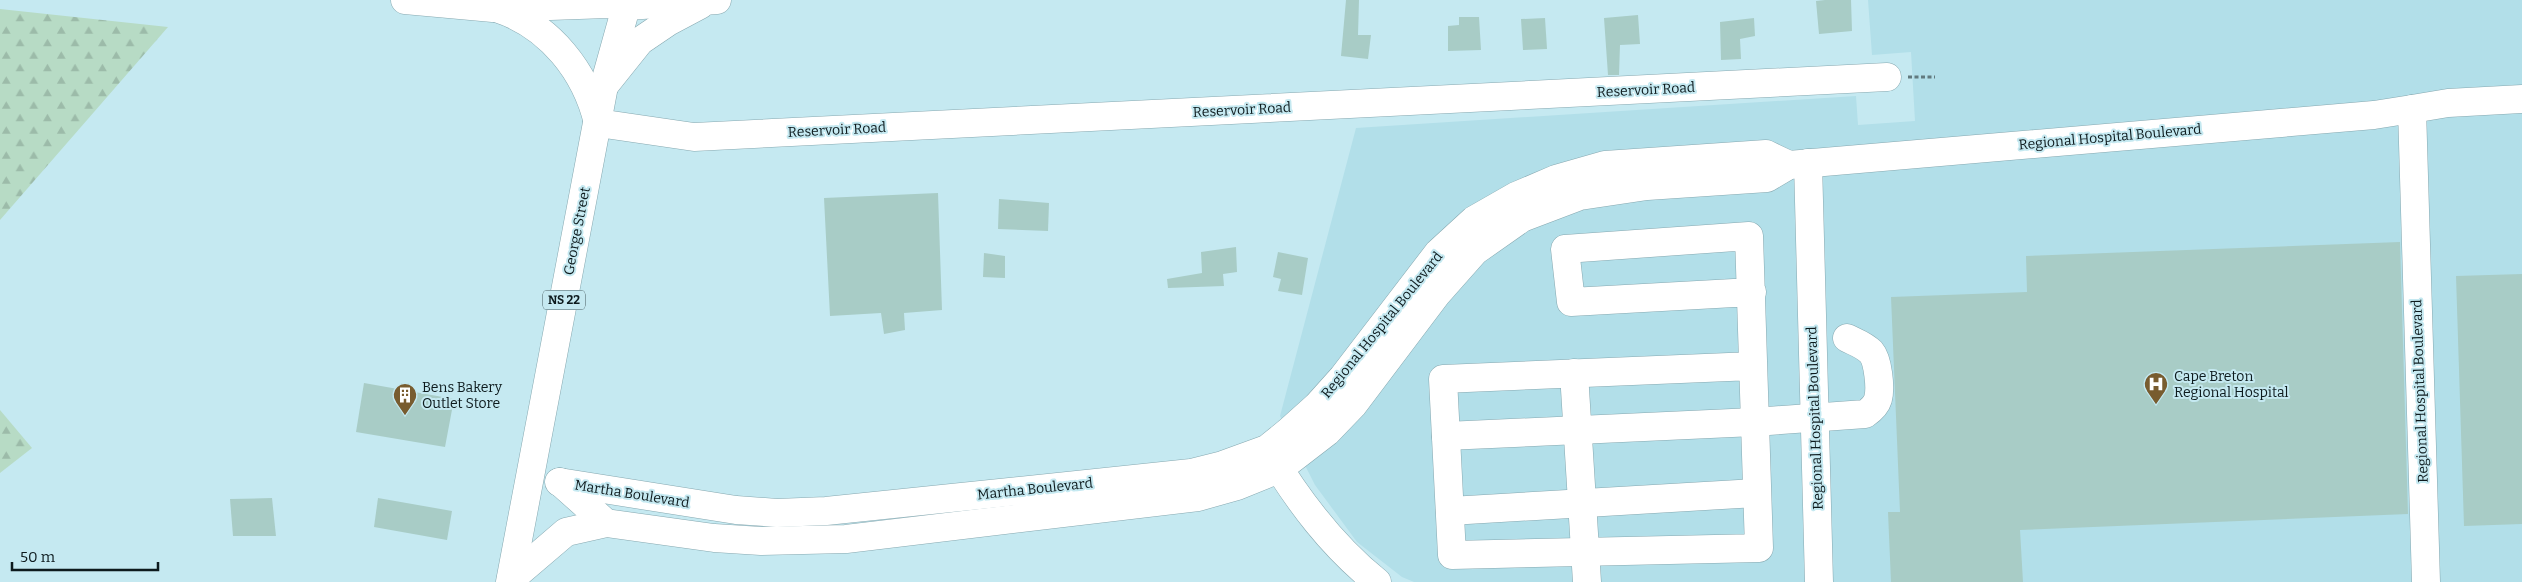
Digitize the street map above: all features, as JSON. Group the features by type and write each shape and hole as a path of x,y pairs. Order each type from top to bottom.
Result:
{"main road":[{"path":"404,0 493,8 711,1"},
{"path":"604,86 640,42 668,22 711,1"},
{"name":"George Street","path":"511,580 604,86 627,3"},
{"path":"493,8 519,18 558,45 577,71 594,106 598,123"},
{"name":"Reservoir Road","path":"598,123 694,137 1887,78"},
{"name":"Regional Hospital Boulevard","path":"1273,459 1326,432 1353,405 1436,295 1474,251 1522,218 1580,196 1647,186 1767,178 1798,164 2374,116 2448,103 2522,99"},
{"name":"Regional Hospital Boulevard","path":"2412,110 2426,582"},
{"name":"Regional Hospital Boulevard","path":"1798,164 1816,418 1819,582"},
{"path":"1752,292 1571,302 1565,249 1749,236 1752,292 1758,548 1452,555 1443,379 1753,366"},
{"path":"1446,436 1754,422 1866,414 1874,408 1878,398 1877,362 1861,344 1847,338"},
{"path":"1574,373 1587,582"},
{"path":"1273,459 1318,524 1342,552 1377,582"},
{"name":"Martha Boulevard","path":"560,482 736,510 777,513 826,511 1191,473 1224,465 1273,459"},
{"name":"Martha Boulevard","path":"560,482 606,523 714,538 806,541 1198,497 1237,486 1273,459"},
{"path":"530,478 560,482"},
{"path":"1040,489 1043,515"},
{"path":"1450,511 1756,493"},
{"path":"511,580 566,532 606,523"}],"shaded area":[{"name":"Cape Breton Regional Hospital","path":"1868,0 2522,0 2522,582 1414,582 1402,577 1357,542 1315,485 1280,416 1356,128 1856,96 1858,125 1915,121 1911,52 1872,55"}],"green space":[{"path":"0,9 168,27 0,220"},
{"path":"0,410 32,448 0,473"}],"building":[{"path":"1346,0 1359,0 1358,35 1371,35 1368,59 1341,56"},
{"path":"1851,0 1852,31 1819,34 1816,1"},
{"path":"1638,15 1640,44 1620,45 1619,75 1608,75 1604,18"},
{"path":"1459,17 1479,17 1481,50 1448,51 1448,26 1459,25"},
{"path":"1545,18 1547,49 1523,50 1521,19"},
{"path":"1754,18 1755,36 1740,39 1741,59 1721,60 1720,22"},
{"path":"938,193 942,310 904,313 905,330 884,334 881,313 830,316 824,198"},
{"path":"999,199 1049,203 1048,231 998,229"},
{"name":"Cape Breton Regional Hospital","path":"2400,242 2408,514 2020,530 2023,582 1891,582 1888,512 1900,512 1891,297 2027,292 2026,256"},
{"path":"1236,247 1237,272 1223,274 1224,286 1168,288 1167,279 1202,273 1201,252"},
{"path":"1278,252 1308,258 1302,295 1278,291 1281,279 1273,277"},
{"path":"984,253 1005,256 1005,278 983,277"},
{"path":"2522,274 2522,524 2464,526 2456,276"},
{"name":"Bens Bakery Outlet Store","path":"364,383 454,399 445,447 356,432"},
{"path":"272,498 276,536 233,536 230,499"},
{"path":"378,498 452,511 447,540 374,527"}],"place":[{"name":"Cape Breton Regional Hospital","path":"2156,405"},
{"name":"Bens Bakery Outlet Store","path":"405,416"}]}
